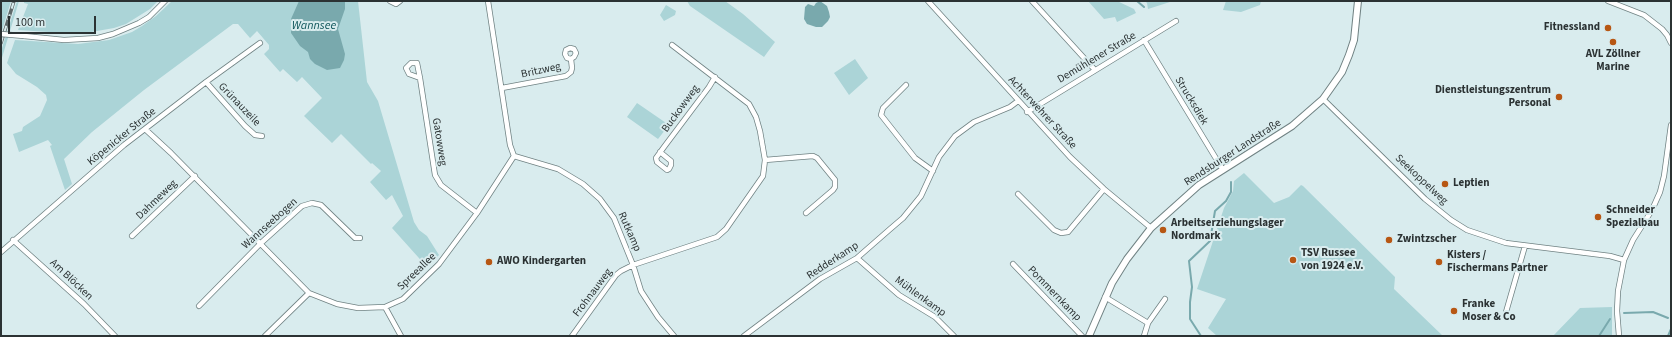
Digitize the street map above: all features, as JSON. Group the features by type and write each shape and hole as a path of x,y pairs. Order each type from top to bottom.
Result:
{"street":[{"path":"1,34 64,40 98,38 112,34 144,20 165,1"},
{"path":"390,1 396,4 400,1"},
{"path":"488,1 510,145 514,156"},
{"name":"Achterwehrer Straße","path":"928,1 1027,112 1070,157 1104,189 1151,228"},
{"path":"1032,1 1095,70"},
{"name":"Rendsburger Landstraße","path":"1089,336 1112,283 1127,259 1151,228 1183,198 1223,170 1292,126 1322,99 1342,72 1350,55 1354,40 1358,1"},
{"path":"1608,1 1644,16 1662,29 1671,43"},
{"name":"Demühlener Straße","path":"1027,112 1176,21"},
{"name":"Strucksdiek","path":"1144,40 1223,170"},
{"name":"Köpenicker Straße","path":"1,252 111,156 206,82 260,43"},
{"path":"672,45 744,99 751,108 758,124 765,160 813,156 817,158 835,180 835,187 833,190 806,213"},
{"name":"Britzweg","path":"502,88 566,76 571,72 571,59"},
{"name":"Buckowweg","path":"660,152 715,77"},
{"name":"Gatowweg","path":"420,78 436,175 441,186 478,213"},
{"name":"Grünauzeile","path":"206,82 245,126 255,135 262,136"},
{"path":"906,86 883,108 881,115 915,158 933,170"},
{"name":"Seekoppelweg","path":"1322,99 1417,192 1451,220 1467,230 1506,243 1610,256 1624,260"},
{"name":"Redderkamp","path":"744,336 820,279 857,258 903,218 921,196 939,157 948,144 964,128 981,118 1010,106 1018,101"},
{"path":"1619,336 1617,311 1618,291 1624,260 1633,240 1652,210 1660,192 1664,176 1671,125"},
{"name":"Spreeallee","path":"145,129 195,176 237,221 261,243 309,293 346,307 385,307 403,298 439,264 478,213 514,156"},
{"name":"Rutkamp","path":"514,156 558,170 592,191 614,218 633,265 641,291 658,317 674,336"},
{"name":"Frohnauweg","path":"572,336 616,275 626,268 701,244 721,234 760,182 764,172 765,160"},
{"name":"Dahmeweg","path":"132,236 195,176"},
{"path":"1018,194 1054,230 1061,233 1068,232 1104,189"},
{"name":"Wannseebogen","path":"198,306 261,243 302,206 312,203 323,207 355,238 360,238"},
{"name":"Am Blöcken","path":"13,240 84,304 115,336"},
{"path":"1506,312 1525,246"},
{"name":"Mühlenkamp","path":"857,258 894,292 935,317 954,336"},
{"name":"Pommernkamp","path":"1013,264 1082,336"},
{"path":"265,336 309,293"},
{"path":"1105,297 1148,323"},
{"path":"1144,336 1148,323 1165,299"},
{"path":"385,307 401,336"}],"shaded area":[{"path":"1,1 11,1 1,34"},
{"path":"17,1 19,1 1,61 1,51"},
{"path":"24,1 158,1 150,9 126,24 114,28 80,34 18,30 28,4 24,3"},
{"path":"172,1 358,1 367,82 378,101 414,222 419,230 427,236 439,255 427,267 392,228 403,216 392,195 386,200 370,182 381,171 372,163 371,164 341,134 332,143 304,116 322,98 302,77 297,82 283,69 280,72 264,54 269,49 269,45 257,31 250,38 238,24 233,24 144,90 92,132 64,159 72,184 65,190 50,146 52,145 48,140 19,152 13,134 22,131 23,127 40,116 47,100 46,95 37,87 16,74 7,63 15,40 78,44 109,40 132,32 142,26 156,16"},
{"path":"687,1 725,1 743,14 775,42 764,57 690,6"},
{"path":"1088,1 1117,1 1134,9 1136,13 1117,22 1115,17 1104,19"},
{"path":"1145,1 1170,1 1170,2 1148,9"},
{"path":"1226,1 1261,1 1260,5 1241,12 1223,10"},
{"path":"666,5 676,11 675,15 664,21 660,15"},
{"path":"855,59 868,78 849,95 834,73"},
{"path":"637,103 669,125 658,139 627,117"},
{"name":"TSV Russee von 1924 e.V.","path":"1244,173 1274,203 1289,197 1301,185 1303,186 1395,277 1394,289 1443,336 1217,336 1208,328 1226,299 1197,289 1224,208 1233,191 1234,181"},
{"path":"1612,307 1612,336 1553,336 1580,308"}],"water":[{"name":"Wannsee","path":"299,1 345,1 345,9 338,29 345,54 340,68 327,70 315,64 310,59 308,52 300,46 291,33 291,19"},
{"path":"820,1 827,6 830,17 828,21 822,27 807,24 804,19 805,7 808,4 814,6"}],"waterway":[{"path":"1137,1 1144,7"},
{"path":"1201,336 1190,319 1192,287 1189,261 1210,241 1215,211 1226,201 1231,192 1231,182"},
{"path":"1624,313 1653,312 1668,318"},
{"path":"1599,336 1610,319"},
{"path":"1668,336 1671,329"}],"railway":[{"path":"1,43 14,1"}],"place":[{"name":"Fitnessland","path":"1608,28"},
{"name":"AVL Zöllner Marine","path":"1613,42"},
{"name":"Dienstleistungszentrum Personal","path":"1559,97"},
{"name":"Leptien","path":"1445,184"},
{"name":"Schneider Spezialbau","path":"1598,217"},
{"name":"Arbeitserziehungslager Nordmark","path":"1163,230"},
{"name":"Zwintzscher","path":"1389,240"},
{"name":"TSV Russee von 1924 e.V.","path":"1293,260"},
{"name":"AWO Kindergarten","path":"489,262"},
{"name":"Kisters / Fischermans Partner","path":"1439,262"},
{"name":"Franke Moser & Co","path":"1454,311"}]}
